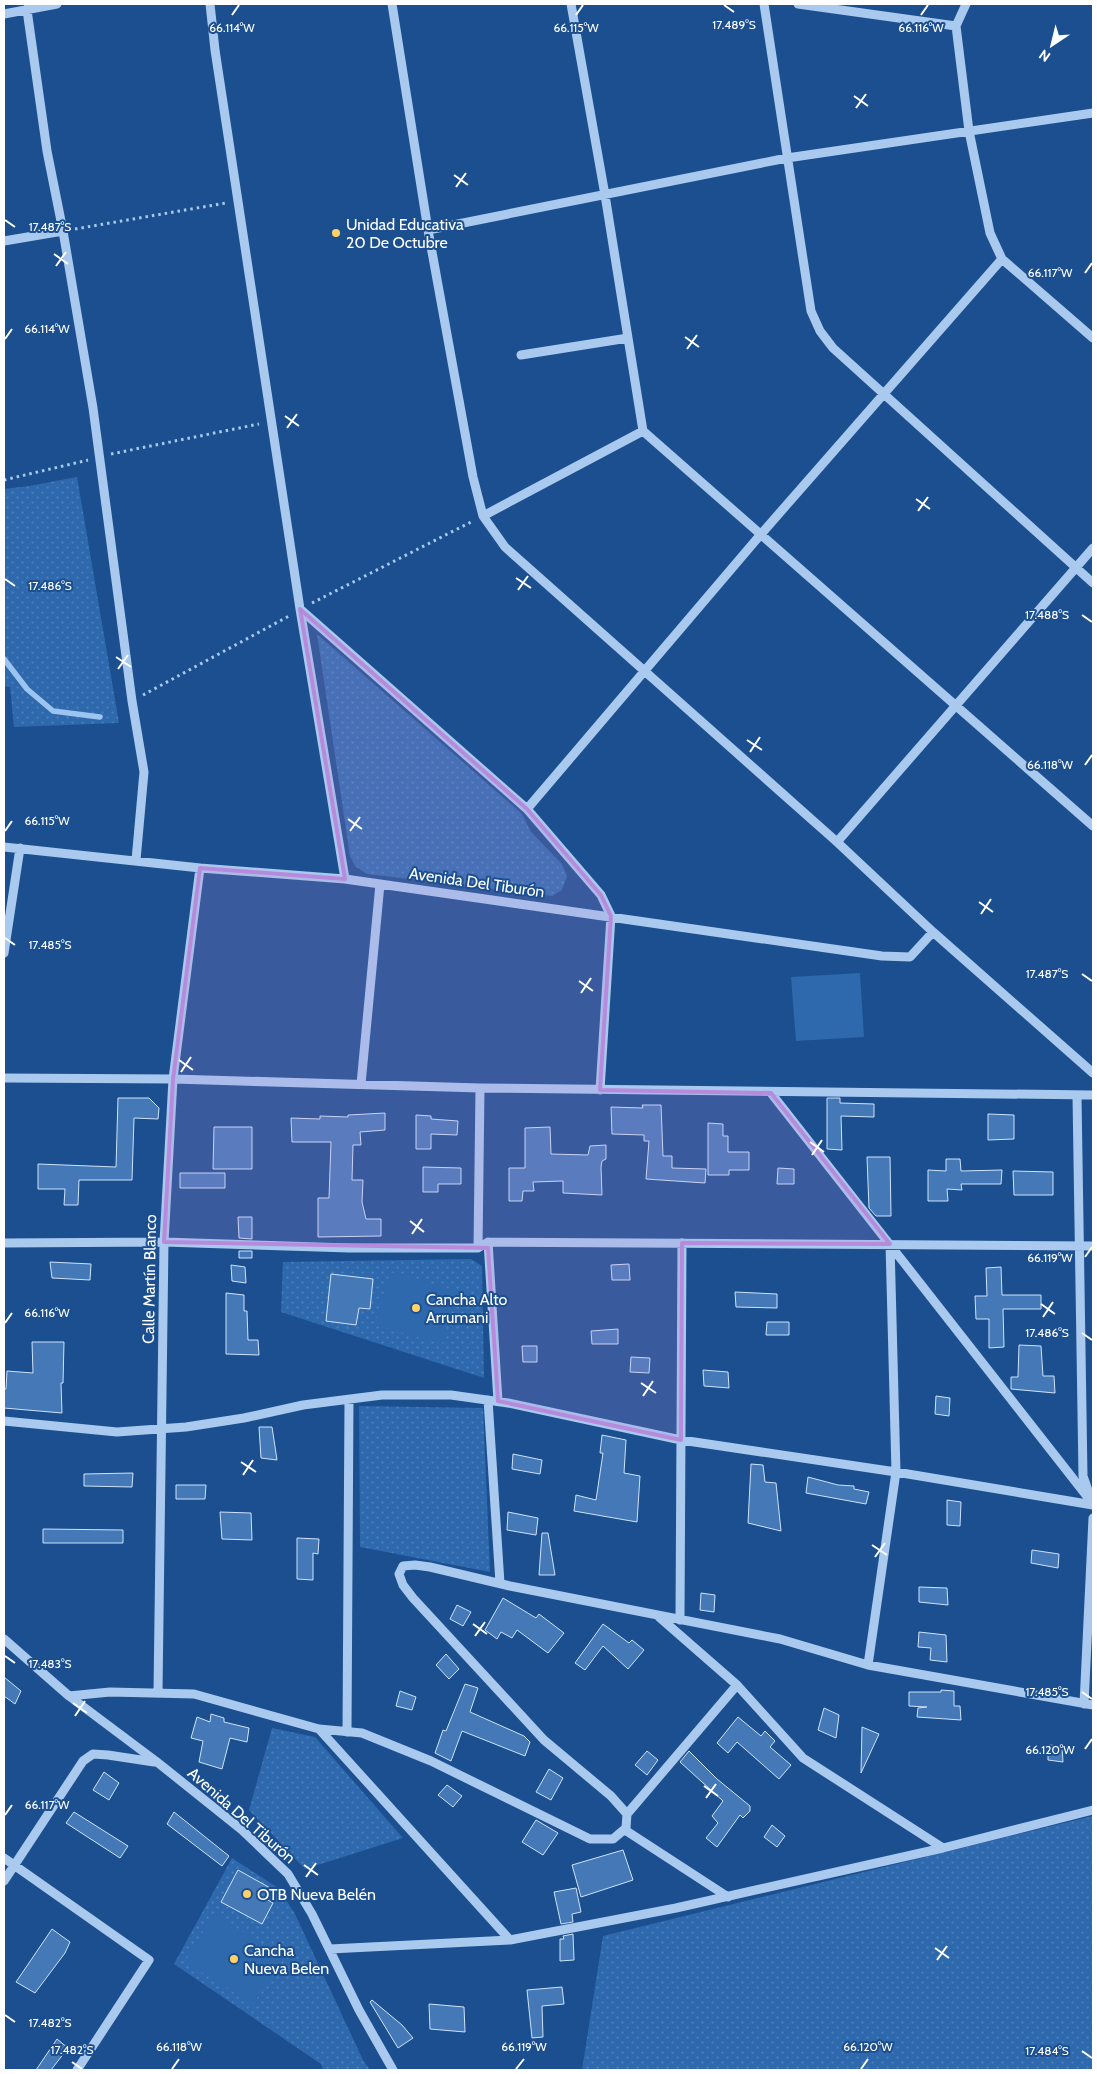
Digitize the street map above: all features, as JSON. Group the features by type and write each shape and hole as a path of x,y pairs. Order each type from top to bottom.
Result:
{"street":[{"path":"4,14 28,7 57,4"},
{"path":"210,4 215,50 300,609 345,879"},
{"path":"392,4 428,230 473,477 483,516 505,547 837,842 933,932 1093,1073"},
{"path":"571,4 605,195 643,431 762,533 1093,826"},
{"path":"764,4 811,311 820,331 833,348 1093,583"},
{"path":"798,4 956,26"},
{"path":"966,4 956,26 969,131 990,233 1002,259 1093,338"},
{"path":"28,7 46,151 63,231 93,408 132,701 144,772 136,860"},
{"path":"428,230 788,158 1093,114"},
{"path":"4,241 63,231"},
{"path":"527,809 762,533 1002,259"},
{"path":"521,355 628,338"},
{"path":"483,516 643,431"},
{"path":"837,842 1093,548"},
{"path":"300,609 527,809 601,895 611,916 600,1090"},
{"name":"Avenida Del Tiburón","path":"4,847 200,868 345,879 882,956 910,958 933,932"},
{"path":"4,953 20,848"},
{"name":"Calle Martín Blanco","path":"158,1692 164,1242 173,1079 200,868"},
{"path":"361,1084 380,884"},
{"path":"4,1078 173,1079 480,1088 771,1093 1093,1095"},
{"path":"478,1248 480,1088"},
{"path":"771,1093 1093,1504"},
{"path":"1077,1096 1083,1476 1093,1504"},
{"path":"4,1244 164,1242 349,1248 478,1248 488,1242 1093,1246"},
{"path":"488,1242 498,1401"},
{"path":"680,1620 682,1243"},
{"path":"868,1665 896,1472 890,1244"},
{"path":"4,1421 117,1432 162,1429 244,1418 303,1405 382,1395 451,1395 498,1401 681,1440 1093,1504"},
{"path":"347,1732 349,1400"},
{"path":"488,1400 500,1583"},
{"path":"627,1814 612,1796 544,1740 413,1598 403,1584 399,1574 404,1566 415,1564 658,1616 780,1639 868,1665 1089,1704 1093,1518"},
{"path":"658,1616 737,1685 803,1758 943,1848"},
{"name":"Avenida Del Tiburón","path":"4,1640 69,1696 157,1762 242,1830 288,1874 330,1950 359,2010 393,2070"},
{"path":"69,1696 110,1692 194,1694 319,1729 362,1733 431,1761 590,1839 613,1838 626,1828 627,1814 737,1685"},
{"path":"319,1729 510,1940"},
{"path":"4,1881 83,1761 93,1754 157,1762"},
{"path":"330,1950 510,1940 728,1896 943,1848 1093,1810"},
{"path":"624,1830 728,1896"},
{"path":"4,1858 149,1960 77,2070"}],"path":[{"path":"63,231 239,201"},
{"path":"4,480 99,457 271,421"},
{"path":"132,701 300,609 483,516"}],"highlighted area":[{"path":"300,609 527,809 601,895 611,916 600,1090 771,1093 890,1244 682,1243 681,1440 498,1401 488,1248 164,1242 173,1079 200,868 345,879"}],"shaded area":[{"path":"77,477 119,723 14,727 10,687 4,686 4,489"},
{"path":"317,634 522,814 531,832 562,864 567,876 562,890 552,896 367,874 355,866 350,856"},
{"path":"860,973 864,1037 796,1041 791,977"},
{"path":"471,1259 482,1266 484,1378 281,1312 283,1262"},
{"name":"Cancha Alto Arrumani","path":"390,1272 457,1291 442,1344 375,1325"},
{"path":"359,1406 483,1408 490,1572 360,1547"},
{"path":"272,1728 315,1737 403,1838 305,1869 249,1810"},
{"path":"1093,1816 1093,2070 582,2070 603,1936"},
{"path":"232,1858 278,1888 294,1912 363,2060 370,2070 323,2070 321,2064 174,1964"},
{"name":"Cancha Nueva Belen","path":"214,1914 283,1957 253,2004 185,1962"}],"building":[{"path":"118,1098 149,1098 159,1108 158,1119 134,1118 132,1180 79,1180 78,1205 64,1205 65,1189 38,1189 38,1164 116,1167"},
{"path":"827,1098 840,1098 840,1103 874,1104 874,1117 841,1116 842,1150 827,1149"},
{"path":"642,1105 661,1105 663,1156 672,1156 672,1168 706,1169 705,1183 646,1179 649,1141 644,1141 644,1135 612,1134 611,1107 643,1108"},
{"path":"385,1113 385,1130 360,1132 361,1145 353,1145 352,1180 363,1180 362,1202 366,1219 381,1219 381,1236 318,1237 318,1198 329,1198 331,1142 292,1142 291,1118 320,1119 320,1116 348,1117 348,1115"},
{"path":"988,1114 1014,1115 1014,1139 988,1140"},
{"path":"416,1115 431,1116 431,1119 458,1121 457,1135 431,1134 431,1149 416,1149"},
{"path":"708,1123 723,1124 723,1136 728,1136 728,1152 749,1152 749,1170 729,1170 729,1175 708,1175"},
{"path":"214,1127 252,1127 252,1169 213,1169"},
{"path":"550,1127 551,1154 588,1155 590,1146 606,1145 606,1159 602,1161 601,1167 602,1195 563,1193 563,1181 533,1182 534,1191 523,1191 522,1201 509,1201 509,1168 525,1168 525,1128"},
{"path":"867,1157 890,1157 891,1216 876,1216 869,1208"},
{"path":"946,1159 960,1159 961,1171 1002,1170 1001,1184 961,1184 962,1190 947,1189 948,1201 928,1201 928,1170 946,1171"},
{"path":"423,1167 461,1168 461,1184 438,1184 438,1192 423,1192"},
{"path":"778,1168 794,1169 794,1184 777,1184"},
{"path":"1013,1171 1053,1172 1053,1195 1014,1195"},
{"path":"180,1173 225,1173 225,1188 180,1188"},
{"path":"238,1217 252,1217 252,1239 239,1238"},
{"path":"239,1251 252,1251 252,1258 239,1258"},
{"path":"50,1262 91,1264 90,1280 52,1278"},
{"path":"629,1264 630,1280 612,1280 611,1265"},
{"path":"231,1265 245,1267 246,1283 232,1281"},
{"path":"1001,1267 1002,1295 1041,1295 1041,1309 1003,1309 1004,1347 989,1348 989,1319 976,1319 975,1296 987,1296 986,1268"},
{"path":"331,1274 373,1279 370,1309 359,1308 356,1325 326,1321"},
{"path":"735,1292 777,1294 777,1308 736,1307"},
{"path":"226,1293 244,1295 244,1311 247,1311 248,1340 258,1340 259,1355 226,1354"},
{"path":"767,1322 789,1322 789,1335 766,1335"},
{"path":"618,1329 618,1344 592,1344 591,1331"},
{"path":"32,1342 64,1342 63,1383 61,1383 62,1413 4,1408 4,1389 6,1389 7,1371 33,1373"},
{"path":"1019,1345 1041,1346 1043,1376 1054,1376 1055,1393 1011,1389 1011,1377 1018,1377"},
{"path":"522,1346 537,1346 537,1362 523,1362"},
{"path":"631,1357 650,1358 649,1373 630,1372"},
{"path":"703,1370 728,1372 729,1388 704,1386"},
{"path":"936,1396 950,1398 949,1416 935,1414"},
{"path":"259,1427 272,1427 277,1460 261,1458"},
{"path":"602,1435 626,1440 624,1473 640,1476 637,1522 574,1511 576,1495 596,1500 603,1453 600,1453"},
{"path":"513,1454 542,1460 540,1474 512,1469"},
{"path":"751,1464 763,1465 765,1482 776,1483 781,1531 748,1523"},
{"path":"133,1473 132,1487 84,1486 84,1474"},
{"path":"808,1477 838,1485 854,1486 854,1489 869,1492 866,1504 806,1493"},
{"path":"176,1485 206,1485 205,1499 176,1499"},
{"path":"947,1500 961,1502 960,1526 947,1525"},
{"path":"220,1512 251,1513 252,1540 222,1539"},
{"path":"508,1512 538,1518 536,1535 507,1530"},
{"path":"43,1529 123,1530 123,1543 43,1543"},
{"path":"542,1533 548,1533 555,1575 539,1575"},
{"path":"297,1538 319,1539 318,1554 313,1553 313,1580 297,1579"},
{"path":"1032,1550 1059,1554 1058,1568 1031,1563"},
{"path":"919,1587 947,1588 948,1605 919,1602"},
{"path":"701,1593 715,1595 714,1612 700,1610"},
{"path":"503,1598 536,1618 539,1614 564,1633 548,1653 517,1630 512,1638 501,1632 497,1639 485,1630"},
{"path":"457,1605 471,1612 463,1626 450,1619"},
{"path":"603,1624 629,1643 632,1640 644,1650 628,1669 603,1646 585,1670 575,1663"},
{"path":"919,1632 946,1635 947,1662 930,1660 931,1648 918,1647"},
{"path":"446,1654 459,1669 449,1679 436,1665"},
{"path":"4,1677 21,1691 15,1704 4,1696"},
{"path":"465,1684 478,1688 470,1712 524,1736 530,1742 525,1756 462,1731 451,1761 435,1753 443,1730 446,1731"},
{"path":"941,1690 954,1691 954,1706 960,1706 961,1720 917,1717 918,1708 927,1707 909,1706 909,1692 941,1692"},
{"path":"400,1691 416,1697 412,1710 396,1706"},
{"path":"824,1708 839,1715 836,1738 818,1730"},
{"path":"211,1714 224,1718 224,1722 249,1728 247,1742 230,1738 222,1769 199,1762 203,1741 191,1738 197,1717 210,1722"},
{"path":"738,1717 761,1736 765,1731 775,1741 770,1747 791,1765 779,1779 737,1742 728,1753 717,1743"},
{"path":"862,1727 879,1734 861,1773"},
{"path":"1048,1745 1062,1746 1063,1762 1048,1760"},
{"path":"647,1751 658,1760 647,1775 635,1765"},
{"path":"689,1751 717,1779 750,1806 750,1811 743,1818 740,1815 717,1847 706,1838 718,1823 712,1816 723,1801 680,1762"},
{"path":"549,1769 563,1778 551,1800 536,1792"},
{"path":"104,1772 119,1783 109,1800 93,1790"},
{"path":"447,1785 462,1796 453,1807 438,1795"},
{"path":"74,1812 128,1846 120,1858 66,1823"},
{"path":"174,1812 229,1856 222,1866 167,1824"},
{"path":"536,1820 558,1833 543,1855 522,1842"},
{"path":"772,1825 785,1836 777,1847 764,1837"},
{"path":"623,1850 633,1880 581,1897 572,1865"},
{"name":"OTB Nueva Belén","path":"238,1870 272,1889 266,1899 273,1903 262,1924 221,1902"},
{"path":"576,1888 581,1912 572,1914 573,1922 561,1924 554,1892"},
{"path":"52,1929 70,1942 65,1953 35,1993 16,1982"},
{"path":"573,1934 574,1960 560,1961 560,1939 564,1939 563,1936"},
{"path":"562,1987 564,2004 542,2006 543,2037 532,2038 527,1990"},
{"path":"372,2000 402,2025 413,2038 398,2048 370,2002"},
{"path":"429,2004 464,2007 465,2032 430,2029"},
{"path":"57,2039 68,2048 51,2070 36,2070"}],"waterway":[{"path":"4,659 27,689 53,711 100,717"}],"place":[{"name":"Unidad Educativa 20 De Octubre","path":"336,233"},
{"name":"Cancha Alto Arrumani","path":"416,1308"},
{"name":"OTB Nueva Belén","path":"247,1894"},
{"name":"Cancha Nueva Belen","path":"234,1959"}]}
